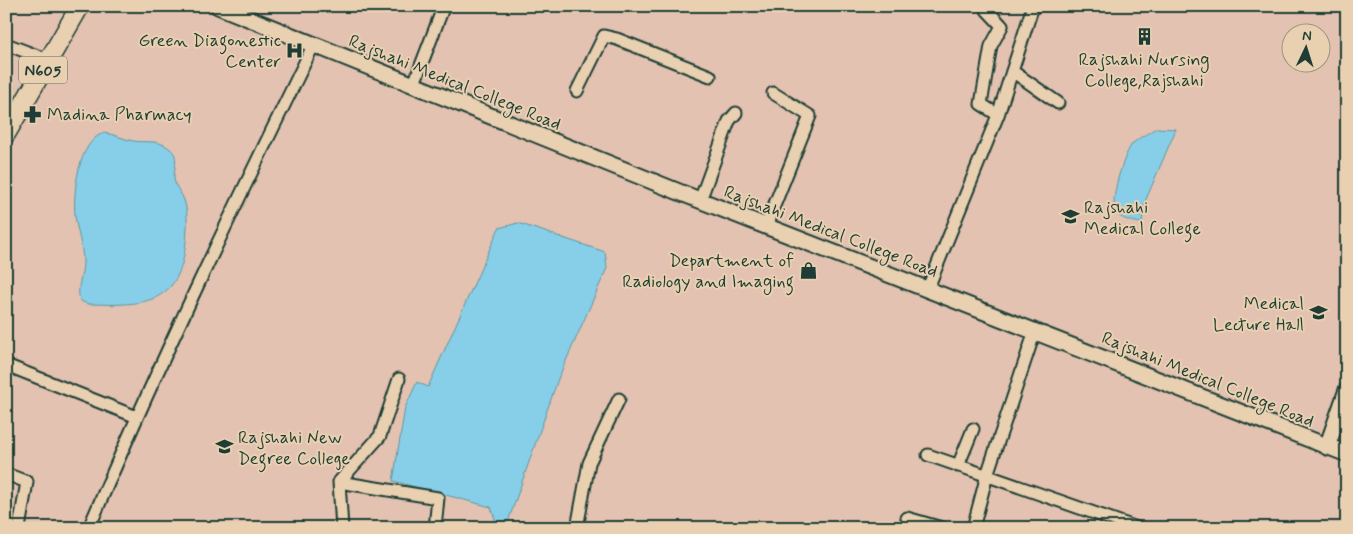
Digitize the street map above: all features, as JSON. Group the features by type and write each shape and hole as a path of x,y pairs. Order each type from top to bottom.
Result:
{"highway":[{"name":"N605","path":"8,109 40,57 67,6"},
{"name":"N605","path":"6,134 80,6"}],"main road":[{"name":"Rajshahi Medical College Road","path":"218,6 313,46 679,192 1339,451"},
{"name":"Rajshahi Medical College Road","path":"231,6 702,195 930,283 1339,451"},
{"path":"1339,451 1347,390"}],"street":[{"path":"930,283 998,115 1032,6"},
{"path":"415,81 443,8"},
{"path":"987,10 1002,26 991,46 981,104 998,115"},
{"path":"577,91 604,36 618,39 710,76"},
{"path":"6,44 40,57"},
{"path":"88,528 137,417 248,179 313,46"},
{"path":"1012,71 1058,103"},
{"path":"768,221 810,116 773,93"},
{"path":"702,195 729,121 736,112"},
{"path":"973,528 987,475 1035,331"},
{"path":"6,365 137,417"},
{"path":"342,528 339,482 380,436 399,379"},
{"path":"577,528 589,463 619,400"},
{"path":"958,466 973,428"},
{"path":"928,455 987,475 1103,522 1137,528"},
{"path":"6,474 27,482 19,528"},
{"path":"339,482 438,498 435,528"},
{"path":"907,518 942,528"}],"water":[{"path":"1156,128 1176,129 1144,204 1142,223 1122,218 1114,208 1114,200 1118,178 1126,156 1133,143"},
{"path":"104,133 133,141 161,143 169,148 176,160 175,183 186,206 186,237 181,268 173,283 164,293 138,303 88,304 80,301 79,296 83,262 75,216 76,181 88,146 95,138"},
{"path":"518,223 605,252 607,268 558,379 508,522 496,522 491,507 393,481 405,408 417,382 428,387 499,228"}],"place":[{"name":"Rajshahi Nursing College,Rajshahi","path":"1144,36"},
{"name":"Green Diagonestic Center","path":"295,50"},
{"name":"Madina Pharmacy","path":"33,114"},
{"name":"Rajshahi Medical College","path":"1070,217"},
{"name":"Department of Radiology and Imaging","path":"808,270"},
{"name":"Medical Lecture Hall","path":"1318,313"},
{"name":"Rajshahi New Degree College","path":"224,447"}]}
